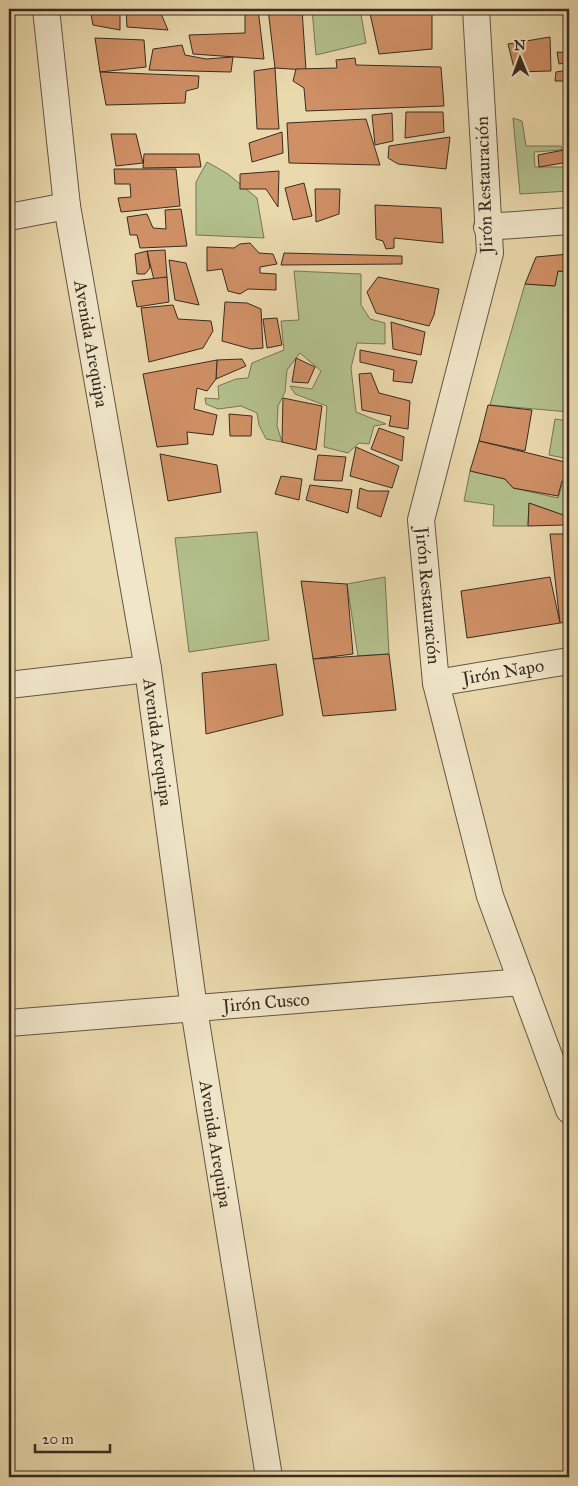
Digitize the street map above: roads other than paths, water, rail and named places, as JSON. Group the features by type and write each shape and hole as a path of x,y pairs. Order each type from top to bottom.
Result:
{"street":[{"name":"Avenida Arequipa","path":"46,9 67,206 148,669 194,1009 269,1477"},
{"name":"Jirón Restauración","path":"476,9 487,227 490,253 421,520 436,683 490,896 569,1110"},
{"path":"9,217 67,206"},
{"path":"487,227 569,221"},
{"name":"Jirón Napo","path":"436,683 569,662"},
{"path":"9,686 148,669"},
{"name":"Jirón Cusco","path":"9,1023 522,982"}]}
